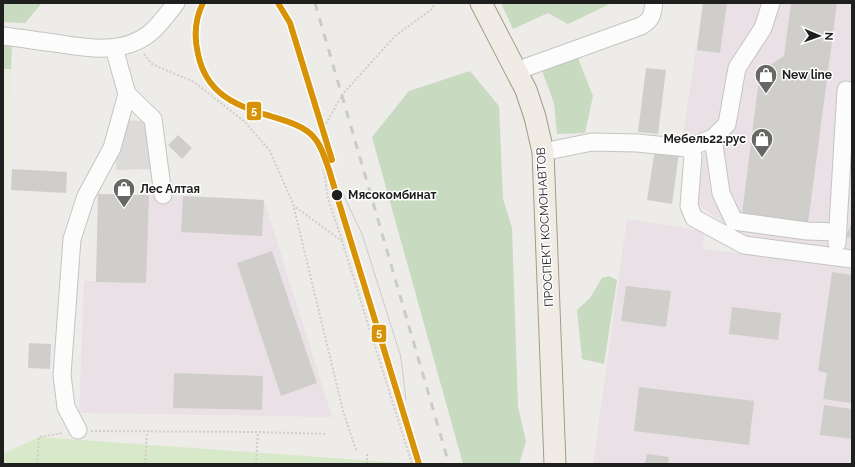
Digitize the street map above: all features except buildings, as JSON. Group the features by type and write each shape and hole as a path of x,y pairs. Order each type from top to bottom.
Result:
{"main road":[{"name":"ПРОСПЕКТ КОСМОНАВТОВ","path":"481,3 526,90 535,117 543,152 555,464"}],"street":[{"path":"3,36 94,48 114,48 134,42 150,34 176,3"},
{"path":"516,70 641,26 650,21 654,3"},
{"path":"543,152 592,142 637,143 688,148 713,138 727,124 737,68 764,28 771,3"},
{"path":"114,48 127,94 153,119 163,196"},
{"path":"688,148 693,156 689,206 694,218 744,245 844,258 837,232 846,90"},
{"path":"78,430 66,407 62,375 72,239 86,196 112,148 127,94"},
{"path":"713,138 721,193 734,221 837,232"}],"path":[{"path":"412,464 328,199 321,150 323,128 342,95 395,36 432,9 435,3"},
{"path":"134,42 152,64 194,82 244,122 270,152 294,206 343,411 356,450"},
{"path":"294,206 342,241"},
{"path":"37,464 39,437 78,430 326,434"},
{"path":"145,464 147,431"},
{"path":"256,464 258,432"},
{"path":"367,454 367,464"}],"shaded area":[{"path":"703,3 852,3 852,250 745,236 697,205 705,139 683,135"},
{"path":"118,120 146,121 153,169 116,170"},
{"path":"98,194 264,200 332,417 79,413 84,281 96,281"},
{"path":"627,219 705,231 703,249 852,266 852,464 593,464"}],"green space":[{"path":"3,3 42,3 25,23 3,22"},
{"path":"501,3 612,3 568,24 548,13 513,29"},
{"path":"3,43 12,43 11,69 3,69"},
{"path":"578,58 593,96 585,133 557,134 554,103 541,68"},
{"path":"3,69 11,69 3,259"},
{"path":"470,71 499,106 503,199 512,228 518,407 526,441 519,464 463,464 372,137 409,91"},
{"path":"609,276 617,280 604,364 582,359 577,310 590,298 602,278"},
{"path":"39,437 404,464 3,464 3,454"}],"tram line":[{"path":"342,192 362,234 400,354 406,400"}],"railway":[{"path":"315,3 449,464"}],"transit line":[{"name":"5","path":"203,3 197,22 197,48 202,67 208,79 215,88 224,96 245,108 303,128 315,139 321,149 329,170 419,464"},
{"name":"5","path":"278,3 290,23 332,160"}],"place":[{"name":"New line","path":"766,94"},
{"name":"Мебель22.рус","path":"762,158"},
{"name":"Мясокомбинат","path":"337,195"},
{"name":"Лес Алтая","path":"124,208"}]}
